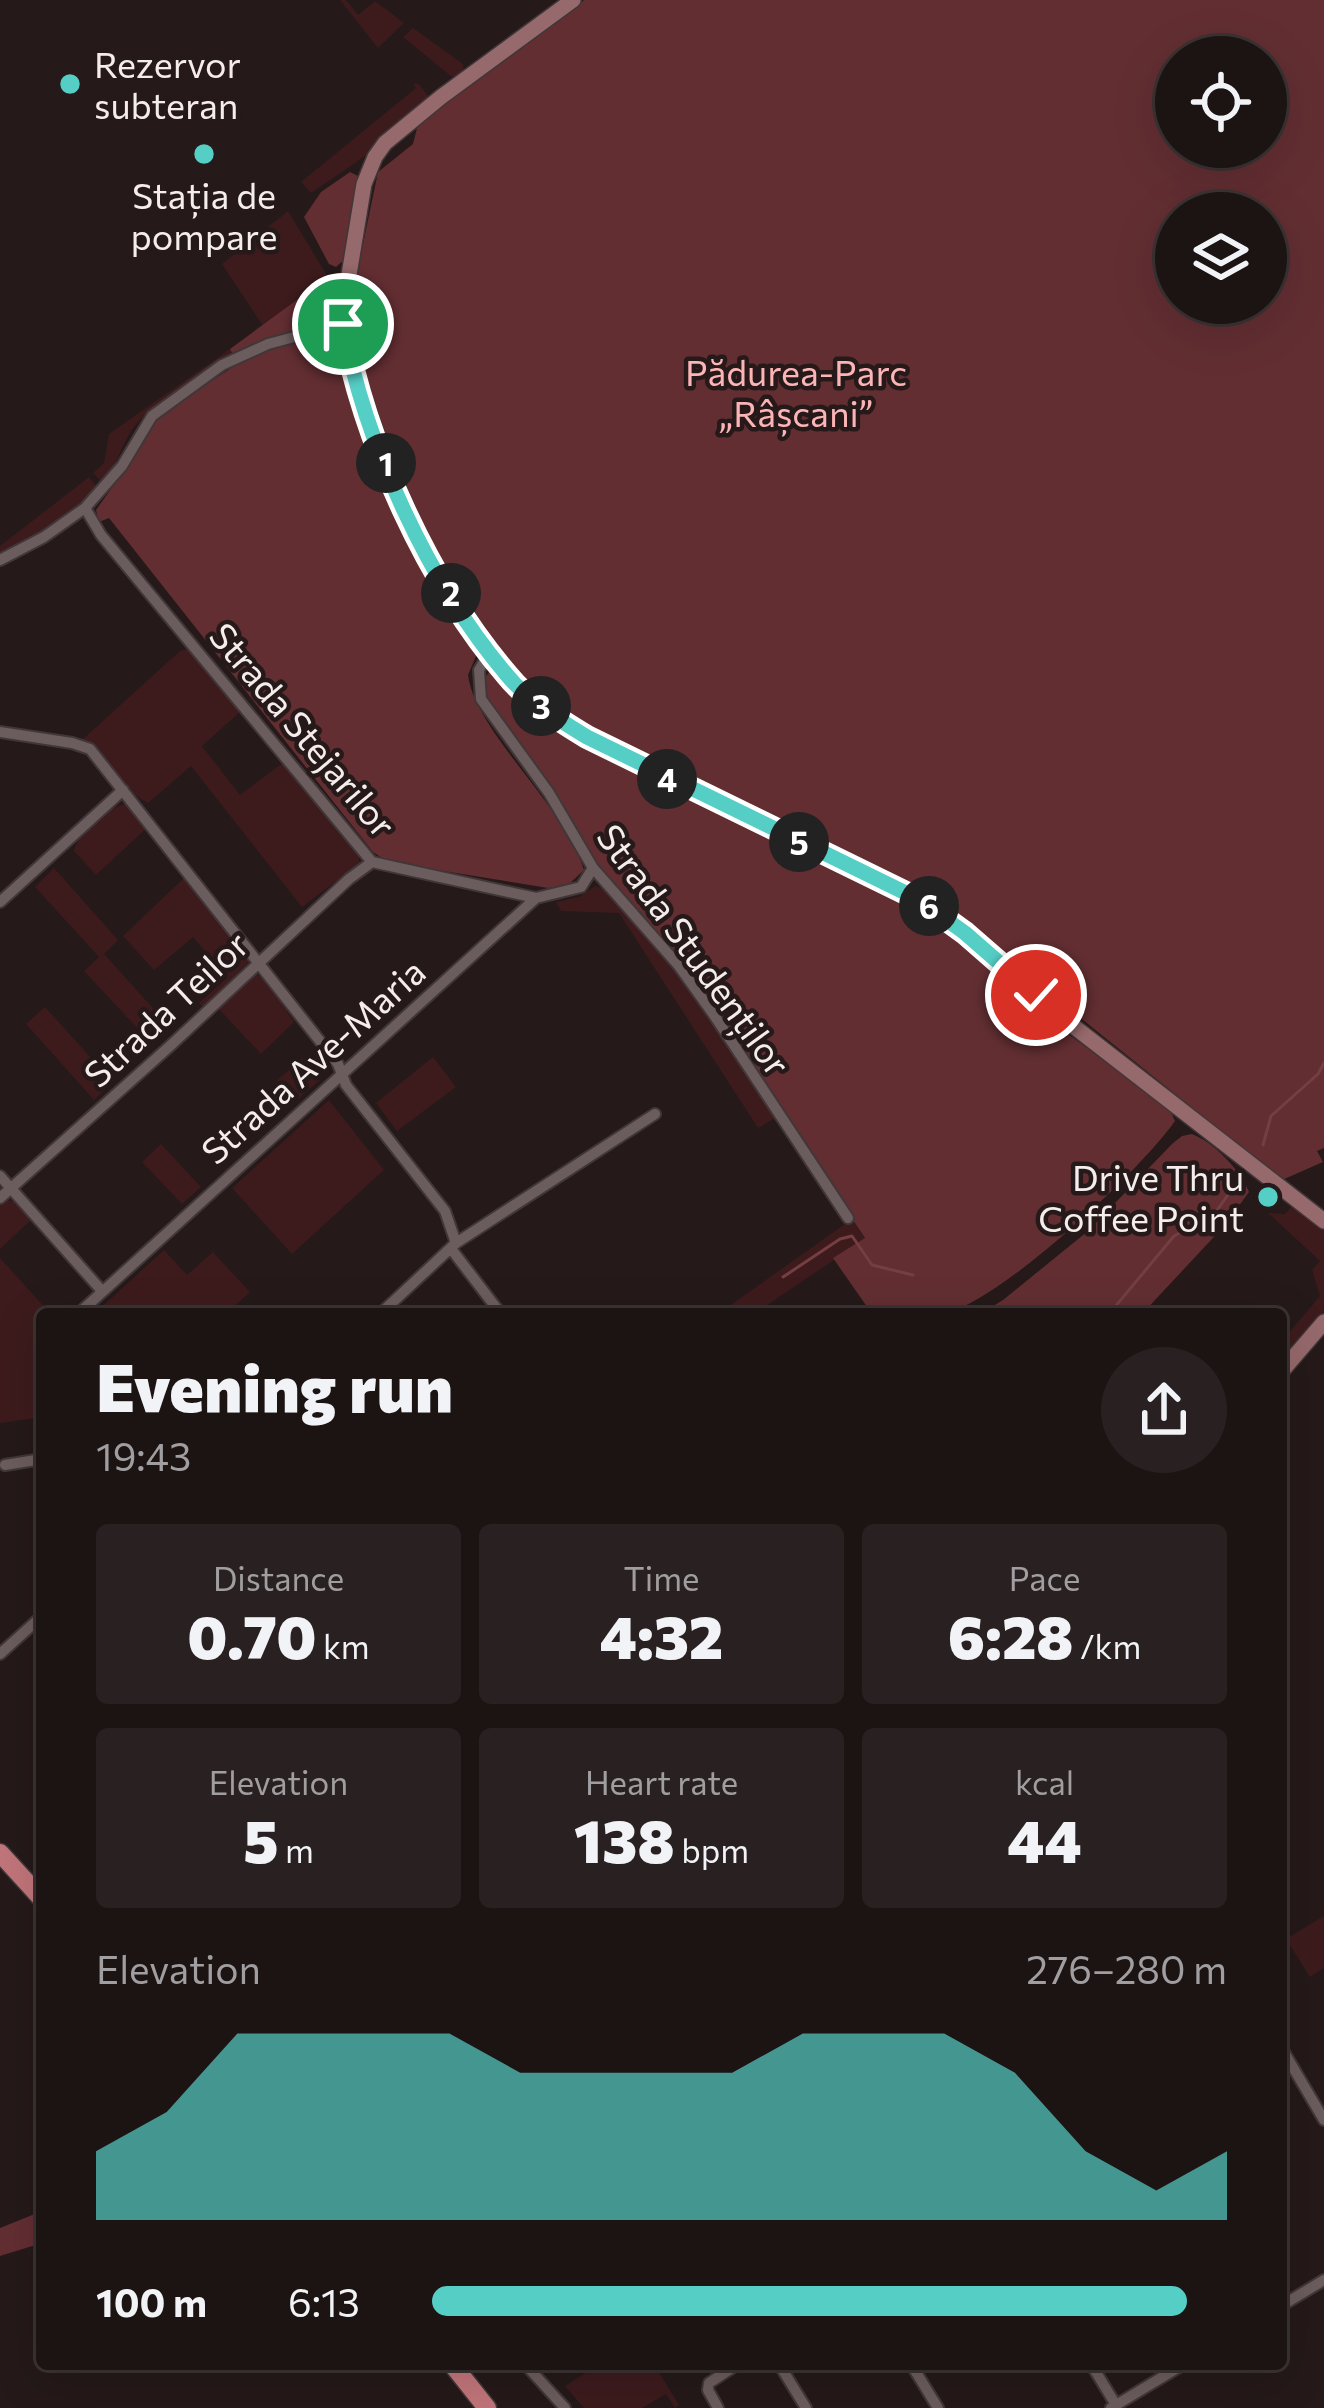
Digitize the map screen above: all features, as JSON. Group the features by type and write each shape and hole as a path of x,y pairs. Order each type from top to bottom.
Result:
{"main road":[{"path":"343,324 364,184 380,150 455,86 573,0"},
{"name":"Strada Studenților","path":"343,324 358,385 423,547 490,652 527,695 587,737 929,906 1068,1022 1324,1221"},
{"path":"1287,1365 1324,1322"},
{"path":"0,1853 36,1884"},
{"path":"457,2370 487,2408"}],"street":[{"path":"0,560 86,508 122,466 141,427 222,365 268,344 343,324"},
{"name":"Strada Stejarilor","path":"86,508 101,535 372,862 536,898"},
{"name":"Strada Studenților","path":"490,652 479,670 481,699 549,793 593,868 679,966 848,1218"},
{"path":"0,732 72,742 89,749 338,1064 340,1074 445,1211 454,1246 497,1308"},
{"path":"0,902 123,790"},
{"name":"Strada Teilor","path":"0,1198 372,862"},
{"name":"Strada Ave-Maria","path":"85,1308 536,898 581,887 593,868"},
{"path":"387,1308 454,1246 655,1114"},
{"path":"0,1176 102,1292"},
{"path":"5,1465 36,1460"},
{"path":"0,1654 36,1621"},
{"path":"1287,2057 1324,2120"},
{"path":"1287,2302 1324,2280"},
{"path":"532,2370 565,2408"},
{"path":"718,2408 708,2386 730,2370"},
{"path":"783,2370 806,2408"},
{"path":"915,2370 938,2408"},
{"path":"1094,2370 1113,2407 1174,2370"}],"shaded area":[{"path":"340,0 346,0 358,15 375,1 404,23 378,48"},
{"path":"413,28 463,64 463,73 452,77 403,37"},
{"path":"413,83 428,96 427,104 374,150 311,193 301,182 416,88"},
{"path":"288,211 328,277 263,326 222,264"},
{"path":"230,349 232,353 140,420 102,482 93,473 104,463 109,434"},
{"path":"89,477 97,487 63,520 0,555 0,546"},
{"path":"192,648 241,711 202,746 240,795 284,762 359,856 359,864 302,907 191,766 148,803 83,739 180,651"},
{"path":"124,804 149,826 96,875 74,851 77,843 93,822"},
{"path":"54,868 118,940 104,954 171,1028 153,1045 84,971 99,957 35,887"},
{"path":"185,877 249,962 203,1007 199,1003 227,978 193,937 154,970 123,936"},
{"path":"595,886 614,896 663,951 775,1118 758,1128 619,913 561,911 556,902 579,897"},
{"path":"254,973 266,980 294,1022 261,1054 216,1006"},
{"path":"45,1007 113,1082 94,1100 26,1024"},
{"path":"433,1057 456,1087 397,1131 376,1103"},
{"path":"302,1058 320,1080 291,1105 272,1085"},
{"path":"329,1100 384,1170 292,1254 232,1188"},
{"path":"161,1144 201,1187 182,1204 142,1162"},
{"path":"8,1200 32,1219 0,1249 0,1203"},
{"path":"1293,1205 1324,1230 1324,1311 1287,1354 1287,1335 1320,1296 1312,1270 1320,1261 1268,1213 1285,1214"},
{"path":"852,1219 865,1239 763,1308 726,1308"},
{"path":"164,1250 187,1275 213,1252 250,1292 233,1308 101,1308"},
{"path":"0,1258 46,1308 36,1308 36,1418 0,1423"},
{"path":"1324,1916 1324,1968 1310,1977 1287,1938"},
{"path":"590,2370 658,2370 679,2405 675,2408 666,2394 642,2408 584,2408 565,2386"}],"green space":[{"name":"Pădurea-Parc „Râșcani”","path":"584,0 1324,0 1324,1148 1317,1151 1323,1162 1282,1180 920,889 592,732 535,692 498,651 421,522 368,396 352,343 353,292 378,172 413,144 418,124"},
{"path":"350,172 360,177 346,258 336,267 329,264 304,217 321,192"},
{"path":"328,277 341,300 331,320 232,353 230,349"},
{"path":"336,331 348,378 393,498 432,577 473,641 476,656 468,675 474,697 574,845 584,870 567,886 548,888 388,862 373,852 109,518 99,522 96,510 141,437 165,411 259,350"},
{"path":"490,671 548,725 588,749 911,904 1068,1034 1169,1108 1175,1121 1133,1170 1070,1230 972,1302 958,1308 868,1308 833,1258 865,1238 687,972 596,863 487,700 484,679"},
{"path":"1192,1134 1226,1158 1249,1192 1225,1225 1148,1308 990,1308 1088,1231 1182,1136"},
{"path":"36,2213 36,2245 0,2256 0,2228"}],"waterway":[{"path":"1263,1145 1271,1116 1324,1063"},
{"path":"1114,1308 1174,1236 1215,1213 1240,1178"},
{"path":"783,1277 852,1236 872,1265 913,1275"}],"place":[{"name":"Rezervor subteran","path":"70,84"},
{"name":"Stația de pompare","path":"204,154"},
{"name":"Drive Thru Coffee Point","path":"1268,1197"}],"route":[{"path":"343,324 370,418 423,547 468,621 527,695 587,737 918,899 1036,995"}]}
